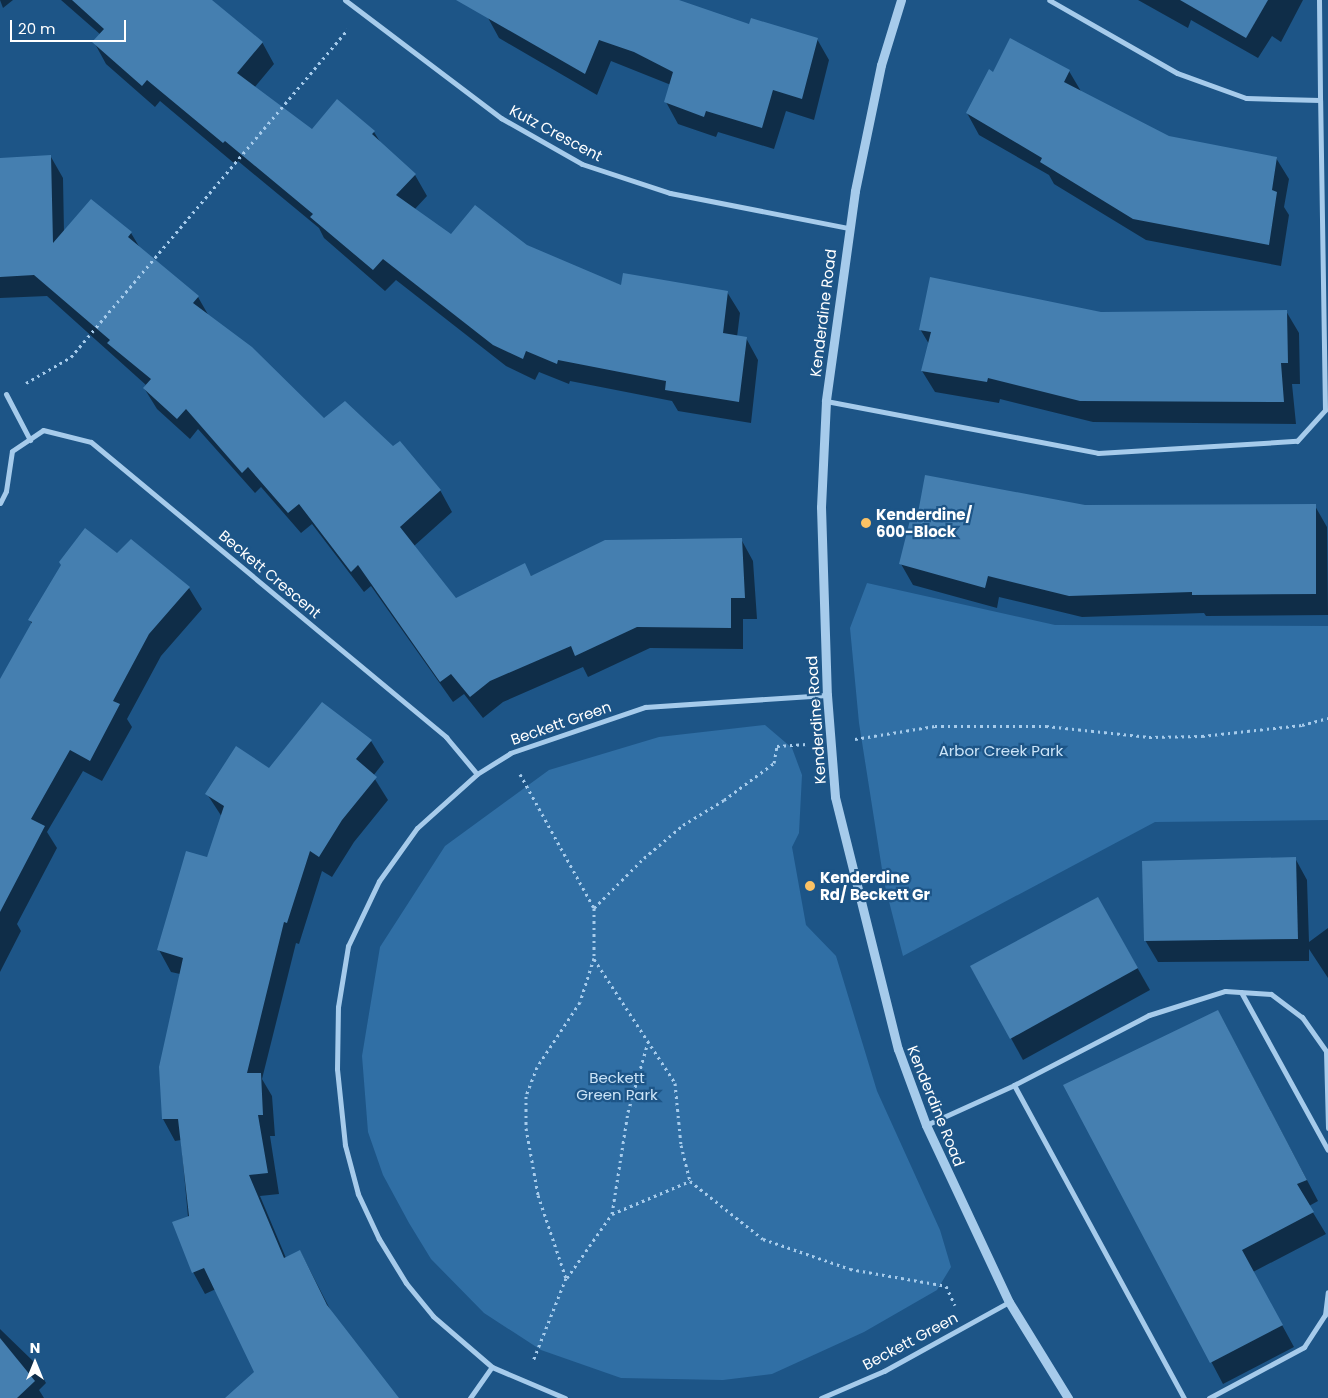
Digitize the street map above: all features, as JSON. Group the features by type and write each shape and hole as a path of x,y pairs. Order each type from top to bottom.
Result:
{"street":[{"name":"Kutz Crescent","path":"345,0 501,118 582,164 670,193 848,228"},
{"name":"Kenderdine Road","path":"901,0 881,65 848,228 826,400 822,507 827,695 835,797 853,879 898,1049 926,1125 1008,1302 1068,1398"},
{"path":"1050,0 1186,76 1246,98 1320,100"},
{"path":"826,400 1098,453 1297,441 1326,410 1320,0"},
{"path":"6,394 30,440"},
{"name":"Beckett Crescent","path":"0,503 6,491 12,452 43,430 91,442 446,737 477,774"},
{"name":"Beckett Green","path":"565,1398 525,1383 492,1367 434,1316 406,1283 379,1240 358,1194 345,1145 336,1069 338,1007 348,946 379,881 417,828 477,774 510,753 645,707 827,695"},
{"path":"926,1125 1014,1085 1149,1015 1225,991 1272,994 1302,1017 1326,1051 1328,1128"},
{"path":"1241,992 1328,1150"},
{"path":"1014,1085 1184,1398"},
{"path":"1209,1398 1304,1347 1325,1315 1328,1292"},
{"name":"Beckett Green","path":"822,1398 884,1371 1008,1302"},
{"path":"470,1398 492,1367"}],"path":[{"path":"6,394 71,357 340,38"},
{"path":"594,908 644,858 683,824 774,763 777,746 885,736 935,726 1046,726 1149,737 1202,736 1302,725 1328,718"},
{"path":"510,753 594,908 594,958 580,1002 537,1066 526,1096 526,1128 538,1195 566,1278"},
{"path":"594,958 674,1083 681,1145 690,1181 764,1240 850,1269 946,1286 966,1325"},
{"path":"525,1383 566,1278 612,1214 628,1112 648,1042"},
{"path":"612,1214 690,1181"}],"green space":[{"name":"Arbor Creek Park","path":"867,583 1055,625 1328,626 1328,820 1155,822 903,956 884,882 859,723 850,628"},
{"name":"Beckett Green Park","path":"765,725 792,748 802,775 799,833 792,847 806,925 836,956 877,1091 940,1230 951,1267 937,1290 864,1332 772,1374 723,1380 621,1378 541,1350 484,1313 431,1259 409,1223 383,1175 368,1132 362,1056 380,947 445,846 549,770 659,737"}],"building":[{"path":"72,0 212,0 263,42 237,73 312,129 337,99 375,131 372,134 416,174 396,195 451,234 475,205 527,245 621,285 623,273 728,291 723,333 747,337 739,402 665,390 666,381 558,360 557,364 526,351 523,359 493,345 383,259 373,270 310,217 313,214 225,141 223,143 147,80 142,86 92,42 104,29"},
{"path":"456,0 679,0 749,24 751,18 818,38 802,99 773,90 762,128 706,111 704,117 664,102 673,72 634,52 599,40 585,74"},
{"path":"1180,0 1268,0 1246,38"},
{"path":"1010,38 1070,70 1064,82 1169,136 1277,157 1272,190 1277,192 1269,245 1133,219 1040,162 1042,158 966,113 989,69 993,72"},
{"path":"51,155 53,243 91,199 132,232 128,237 199,296 193,303 252,347 324,418 345,401 393,446 400,441 441,490 400,527 456,598 525,563 531,576 605,540 742,538 745,598 731,598 731,628 637,627 575,656 571,646 490,681 470,697 451,674 440,682 358,565 351,572 299,504 288,513 248,467 242,473 186,409 177,419 143,388 151,379 107,343 110,340 34,275 0,277 0,158"},
{"path":"930,277 1101,312 1287,310 1288,363 1281,363 1284,402 1080,401 988,378 987,382 921,371 931,332 919,330"},
{"path":"925,475 1085,505 1316,504 1316,594 1192,595 1192,592 1069,596 988,576 985,588 899,564 912,512 918,513"},
{"path":"85,528 117,553 131,539 190,587 149,634 113,701 120,704 90,761 70,750 31,819 45,826 0,912 0,679 32,622 28,620 61,565 59,562"},
{"path":"322,702 372,740 356,759 377,777 342,820 319,857 310,851 287,923 284,922 247,1073 261,1073 263,1115 258,1115 268,1173 249,1175 284,1258 300,1250 327,1305 399,1398 225,1398 254,1372 204,1268 192,1273 172,1222 189,1216 178,1119 162,1119 159,1067 183,958 157,950 186,851 207,857 224,806 205,794 236,746 269,768"},
{"path":"1296,857 1298,939 1144,941 1142,861"},
{"path":"1098,897 1138,968 1010,1039 970,966"},
{"path":"1218,1010 1307,1180 1297,1184 1314,1212 1242,1250 1283,1325 1210,1363 1063,1085"},
{"path":"0,1338 35,1381 17,1398 0,1398"}],"place":[{"name":"Kenderdine/ 600-Block","path":"866,523"},
{"name":"Kenderdine Rd/ Beckett Gr","path":"810,886"}]}
